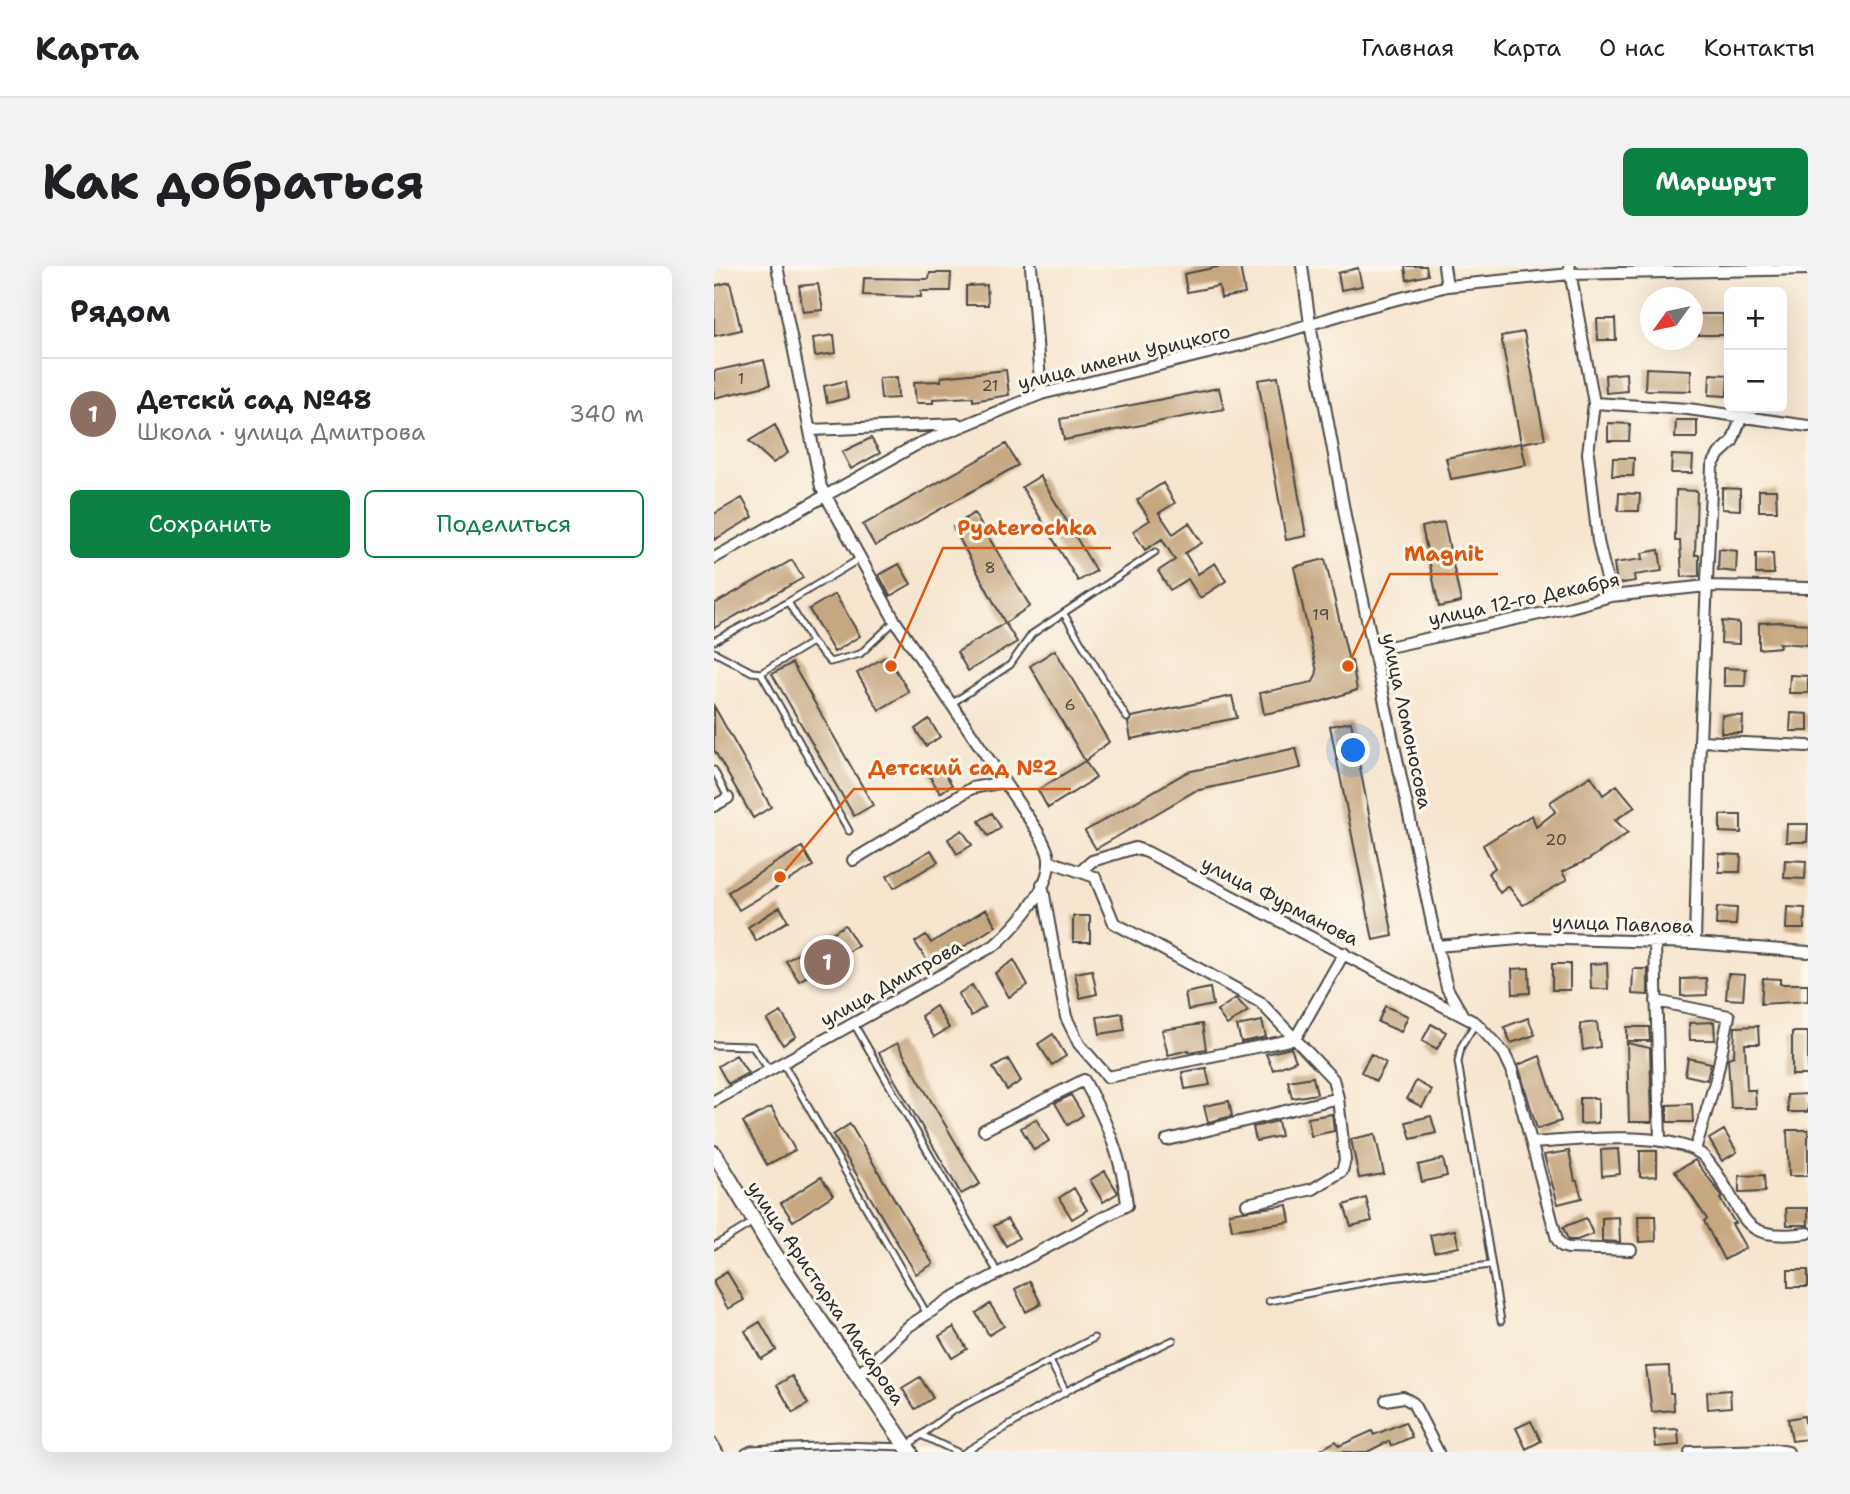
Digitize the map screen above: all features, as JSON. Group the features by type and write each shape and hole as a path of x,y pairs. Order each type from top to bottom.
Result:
{"street":[{"path":"777,266 825,495 895,621 1036,829 1047,849 1049,861 1095,877 1114,923 1260,1002 1333,1079 1338,1098 1345,1160 1342,1171 1313,1189 1247,1204"},
{"path":"1031,266 1041,394"},
{"name":"улица Ломоносова","path":"1302,266 1346,521 1437,946 1447,988 1462,1014"},
{"path":"1444,266 1447,286"},
{"name":"улица имени Урицкого","path":"714,558 916,445 1041,394 1249,343 1363,307 1447,286 1570,270 1807,269"},
{"path":"1570,270 1594,403 1588,453 1598,541 1611,596"},
{"path":"1594,403 1688,409 1808,426"},
{"path":"1695,943 1700,741 1712,466 1719,453 1732,442 1742,416"},
{"path":"810,430 965,424"},
{"name":"улица 12-го Декабря","path":"1375,650 1611,596 1707,586 1808,588"},
{"path":"1700,741 1808,746"},
{"path":"853,860 972,788 1003,782"},
{"path":"714,806 729,798"},
{"name":"улица Фурманова","path":"1081,871 1092,861 1135,848 1147,852 1476,1023 1504,1053 1512,1070 1557,1239 1562,1246 1568,1248 1631,1250"},
{"name":"улица Дмитрова","path":"714,1101 995,945 1010,932 1032,904 1049,861"},
{"path":"1042,884 1066,1017 1079,1044 1108,1077 1296,1039 1344,953"},
{"name":"улица Павлова","path":"1437,946 1531,938 1695,943 1808,952"},
{"path":"1655,943 1660,1141"},
{"path":"1656,1001 1728,1016 1716,1079 1695,1150"},
{"path":"857,1376 909,1326 927,1314 1127,1205 1116,1147 1084,1080 984,1130"},
{"path":"1167,1140 1338,1098"},
{"path":"1532,1143 1591,1139 1660,1141 1695,1150 1704,1156 1717,1174 1739,1214 1755,1229 1770,1235 1808,1233"},
{"name":"улица Аристарха Макарова","path":"714,1153 754,1222 908,1449"},
{"path":"1386,1400 1403,1397 1413,1403 1438,1452"},
{"path":"1690,1452 1788,1452"}],"lane":[{"path":"951,704 1010,665 1032,634 1155,552"},
{"path":"714,641 788,602 862,558"},
{"path":"788,602 812,642 830,662 860,654 895,621"},
{"path":"1064,614 1126,718"},
{"path":"714,652 752,673 761,673 812,642"},
{"path":"761,673 849,831"},
{"path":"714,769 729,798"},
{"path":"1476,1023 1461,1047 1458,1062 1501,1321"},
{"path":"854,1024 998,1273"},
{"path":"714,1045 752,1046 770,1071"},
{"path":"783,1063 927,1314"},
{"path":"714,1246 754,1222"},
{"path":"1269,1301 1384,1279 1490,1265"},
{"path":"745,1452 751,1449 838,1445 908,1449 921,1435 951,1412 1094,1338"},
{"path":"965,1452 1066,1392 1173,1340"},
{"path":"1050,1361 1066,1392"},
{"path":"921,1435 957,1452"},
{"path":"714,1442 720,1452"}],"building":[{"path":"1222,266 1240,266 1245,294 1221,298 1219,286 1187,292 1184,274"},
{"path":"1405,266 1426,266 1428,275 1407,280"},
{"path":"1358,268 1362,286 1341,290 1338,273"},
{"path":"930,273 951,273 950,291 921,291 921,297 863,295 864,278 929,279"},
{"path":"730,282 741,330 714,336 714,286"},
{"path":"818,284 823,310 803,312 799,286"},
{"path":"987,285 988,305 966,305 966,286"},
{"path":"1703,314 1723,314 1724,335 1703,335"},
{"path":"1597,319 1615,319 1616,340 1598,340"},
{"path":"1524,332 1545,439 1521,443 1501,336"},
{"path":"834,335 836,353 815,356 813,338"},
{"path":"764,360 770,385 714,398 714,371"},
{"path":"1646,368 1691,370 1691,391 1645,390"},
{"path":"1006,370 1009,395 973,401 973,397 933,399 933,403 916,403 914,382 941,381 941,377"},
{"path":"1626,373 1627,391 1606,393 1605,375"},
{"path":"1710,374 1724,375 1724,396 1709,395"},
{"path":"897,377 898,398 881,399 879,378"},
{"path":"1278,377 1306,536 1286,540 1258,380"},
{"path":"845,381 848,398 827,403 824,386"},
{"path":"1219,388 1224,409 1064,440 1060,419"},
{"path":"1676,420 1697,420 1697,438 1675,438"},
{"path":"1608,423 1630,424 1629,441 1608,441"},
{"path":"775,425 788,453 773,463 749,441"},
{"path":"871,438 880,453 851,469 842,452"},
{"path":"1521,443 1526,465 1451,479 1446,458"},
{"path":"1006,444 1018,465 875,546 863,525"},
{"path":"1672,455 1693,456 1692,473 1671,473"},
{"path":"1613,458 1634,458 1633,476 1612,476"},
{"path":"1040,476 1096,571 1078,581 1022,487"},
{"path":"1163,483 1175,503 1159,513 1173,534 1189,523 1202,543 1185,553 1198,574 1215,563 1226,581 1200,598 1188,579 1170,590 1158,571 1175,560 1162,539 1145,550 1133,531 1150,520 1137,500"},
{"path":"1722,488 1740,489 1740,510 1722,509"},
{"path":"1676,490 1697,491 1695,555 1699,555 1699,576 1682,577 1680,541 1675,541"},
{"path":"1759,490 1776,490 1777,511 1759,511"},
{"path":"1619,493 1640,494 1639,511 1618,511"},
{"path":"742,498 753,517 714,540 714,514"},
{"path":"974,513 1030,606 1005,623 953,527"},
{"path":"1444,522 1461,602 1439,607 1422,527"},
{"path":"1719,549 1737,551 1736,572 1718,570"},
{"path":"1659,550 1662,571 1634,575 1635,581 1617,584 1614,563 1643,559 1642,553"},
{"path":"1756,553 1773,553 1774,574 1756,574"},
{"path":"1325,559 1357,690 1317,703 1264,714 1260,693 1313,682 1317,672 1294,567"},
{"path":"792,560 803,578 714,628 714,604"},
{"path":"899,564 911,584 890,596 879,575"},
{"path":"835,594 860,636 834,652 809,609"},
{"path":"1722,621 1739,623 1739,644 1721,643"},
{"path":"1005,623 1017,642 968,671 957,652"},
{"path":"1759,623 1808,624 1808,645 1779,643 1780,647 1759,649"},
{"path":"1055,650 1109,742 1085,761 1030,666"},
{"path":"887,656 909,692 879,710 857,673"},
{"path":"792,663 873,805 854,816 772,674"},
{"path":"1724,668 1746,669 1745,686 1724,686"},
{"path":"1790,675 1808,676 1808,693 1789,693"},
{"path":"1232,696 1237,718 1131,739 1128,723 1132,717"},
{"path":"714,706 771,807 753,818 714,750"},
{"path":"1791,713 1808,714 1808,731 1790,731"},
{"path":"1722,715 1743,716 1742,733 1721,733"},
{"path":"929,719 940,737 926,746 915,729"},
{"path":"1351,722 1393,936 1373,940 1330,726"},
{"path":"1296,748 1301,768 1195,791 1096,849 1085,831 1187,772"},
{"path":"1085,761 1096,778 1048,808 1038,790"},
{"path":"941,767 952,785 940,793 929,775"},
{"path":"1591,776 1603,795 1617,785 1635,807 1615,820 1628,833 1588,860 1562,872 1567,880 1523,905 1508,886 1500,893 1488,873 1495,868 1483,845 1532,815 1536,827 1555,812 1550,802"},
{"path":"992,813 1001,828 988,836 979,821"},
{"path":"1720,815 1741,815 1741,833 1720,832"},
{"path":"1787,824 1808,824 1807,842 1786,842"},
{"path":"962,830 972,845 957,854 948,839"},
{"path":"802,847 813,866 739,910 728,892"},
{"path":"931,850 938,862 894,888 887,876"},
{"path":"1719,854 1741,855 1740,872 1719,872"},
{"path":"1785,860 1806,861 1805,879 1784,878"},
{"path":"780,907 788,921 756,941 748,927"},
{"path":"1717,907 1737,908 1736,925 1716,925"},
{"path":"1787,907 1805,908 1804,929 1786,929"},
{"path":"986,909 996,926 954,953 950,947 927,961 915,942 926,935 931,943"},
{"path":"1073,916 1090,916 1090,942 1073,942"},
{"path":"845,925 858,946 799,981 786,961"},
{"path":"1014,960 1028,985 1009,997 995,973"},
{"path":"1607,963 1608,989 1591,989 1590,964"},
{"path":"1552,964 1570,964 1570,990 1552,990"},
{"path":"1529,968 1530,993 1513,994 1512,969"},
{"path":"1633,969 1648,969 1648,995 1632,994"},
{"path":"1092,970 1097,994 1080,998 1075,973"},
{"path":"1728,974 1745,975 1743,1000 1726,999"},
{"path":"1706,978 1707,995 1681,996 1681,979"},
{"path":"1763,978 1780,979 1780,984 1808,984 1808,1001 1761,1004"},
{"path":"972,985 985,1007 971,1016 958,994"},
{"path":"1210,988 1213,1005 1188,1010 1185,993"},
{"path":"1236,998 1248,1011 1227,1025 1217,1011"},
{"path":"936,1006 949,1028 934,1037 921,1016"},
{"path":"1385,1006 1408,1016 1401,1032 1378,1022"},
{"path":"781,1012 796,1036 783,1045 767,1020"},
{"path":"1122,1013 1125,1030 1100,1034 1097,1017"},
{"path":"1528,1018 1535,1035 1511,1043 1504,1027"},
{"path":"1262,1021 1266,1037 1241,1042 1237,1026"},
{"path":"1597,1022 1600,1047 1583,1050 1580,1024"},
{"path":"1714,1022 1715,1040 1690,1040 1689,1023"},
{"path":"1202,1024 1206,1049 1168,1055 1162,1030"},
{"path":"1431,1024 1446,1032 1437,1049 1422,1041"},
{"path":"1758,1026 1759,1044 1745,1044 1747,1090 1755,1090 1756,1108 1731,1108 1728,1058 1734,1056 1735,1027"},
{"path":"1627,1027 1649,1027 1650,1041 1627,1041"},
{"path":"1792,1032 1808,1032 1808,1075 1792,1075"},
{"path":"1053,1034 1066,1056 1052,1065 1038,1044"},
{"path":"897,1043 980,1184 961,1194 879,1053"},
{"path":"1627,1043 1650,1048 1652,1122 1629,1122"},
{"path":"1291,1048 1296,1061 1273,1070 1266,1054"},
{"path":"1371,1054 1386,1063 1376,1081 1361,1072"},
{"path":"736,1055 748,1073 728,1084 718,1066"},
{"path":"1540,1056 1561,1121 1537,1129 1518,1065"},
{"path":"1688,1058 1711,1063 1707,1080 1685,1075"},
{"path":"1008,1059 1021,1081 1007,1090 993,1068"},
{"path":"1206,1068 1210,1085 1185,1089 1182,1072"},
{"path":"1313,1077 1317,1094 1292,1098 1288,1081"},
{"path":"1416,1081 1432,1090 1422,1107 1407,1099"},
{"path":"1808,1094 1808,1112 1788,1112 1787,1095"},
{"path":"1071,1095 1083,1115 1068,1125 1055,1103"},
{"path":"1580,1098 1598,1098 1598,1123 1580,1124"},
{"path":"1229,1101 1232,1116 1208,1122 1204,1106"},
{"path":"1692,1104 1693,1122 1667,1122 1667,1105"},
{"path":"771,1107 795,1150 767,1165 743,1122"},
{"path":"1332,1114 1334,1131 1311,1136 1308,1118"},
{"path":"1431,1116 1436,1133 1411,1139 1406,1122"},
{"path":"1036,1119 1049,1141 1034,1150 1021,1128"},
{"path":"1278,1121 1281,1136 1256,1141 1253,1127"},
{"path":"850,1124 933,1264 916,1274 833,1135"},
{"path":"1724,1130 1737,1152 1722,1161 1709,1139"},
{"path":"1787,1130 1808,1130 1808,1176 1789,1176"},
{"path":"1375,1134 1384,1174 1359,1178 1351,1139"},
{"path":"1618,1149 1620,1174 1602,1176 1601,1150"},
{"path":"1569,1151 1575,1181 1582,1198 1558,1204 1544,1155"},
{"path":"1640,1151 1657,1151 1657,1176 1640,1177"},
{"path":"1443,1159 1447,1176 1422,1182 1418,1165"},
{"path":"1695,1160 1720,1193 1720,1199 1746,1248 1724,1260 1704,1221 1707,1219 1675,1171"},
{"path":"1105,1171 1118,1193 1103,1202 1090,1180"},
{"path":"1764,1175 1765,1192 1739,1193 1739,1176"},
{"path":"821,1177 833,1195 793,1221 781,1203"},
{"path":"1074,1188 1087,1210 1072,1219 1059,1198"},
{"path":"1366,1198 1372,1221 1351,1226 1344,1205"},
{"path":"1287,1205 1290,1222 1232,1230 1229,1213"},
{"path":"1786,1208 1808,1208 1808,1225 1787,1225"},
{"path":"1638,1216 1655,1216 1656,1241 1639,1242"},
{"path":"1619,1217 1620,1242 1602,1241 1602,1218"},
{"path":"1586,1218 1593,1234 1577,1240 1568,1240 1563,1227"},
{"path":"1007,1219 1019,1238 1006,1246 994,1226"},
{"path":"1455,1230 1459,1247 1434,1252 1430,1235"},
{"path":"1788,1270 1808,1270 1808,1287 1788,1287"},
{"path":"727,1272 744,1300 728,1309 714,1284 714,1280"},
{"path":"1030,1281 1041,1304 1026,1312 1015,1289"},
{"path":"990,1304 1004,1326 989,1335 976,1313"},
{"path":"760,1322 776,1350 761,1359 745,1331"},
{"path":"954,1327 967,1349 952,1358 939,1336"},
{"path":"1669,1366 1674,1410 1652,1412 1646,1367"},
{"path":"792,1376 808,1404 793,1413 777,1385"},
{"path":"920,1377 933,1398 915,1409 902,1388"},
{"path":"1730,1390 1731,1407 1708,1409 1707,1392"},
{"path":"1804,1416 1808,1439 1792,1441 1788,1419"},
{"path":"1531,1421 1541,1441 1526,1449 1516,1428"},
{"path":"1405,1422 1412,1437 1391,1446 1389,1441 1367,1452 1317,1452 1336,1441 1339,1446 1372,1431 1374,1435"},
{"path":"1678,1429 1679,1445 1656,1447 1654,1430"}],"place":[{"name":"Pyaterochka","path":"891,666"},
{"name":"Magnit","path":"1348,666"},
{"name":"Детский сад №2","path":"780,877"},
{"name":"Детскй сад №48","path":"827,962"}]}
